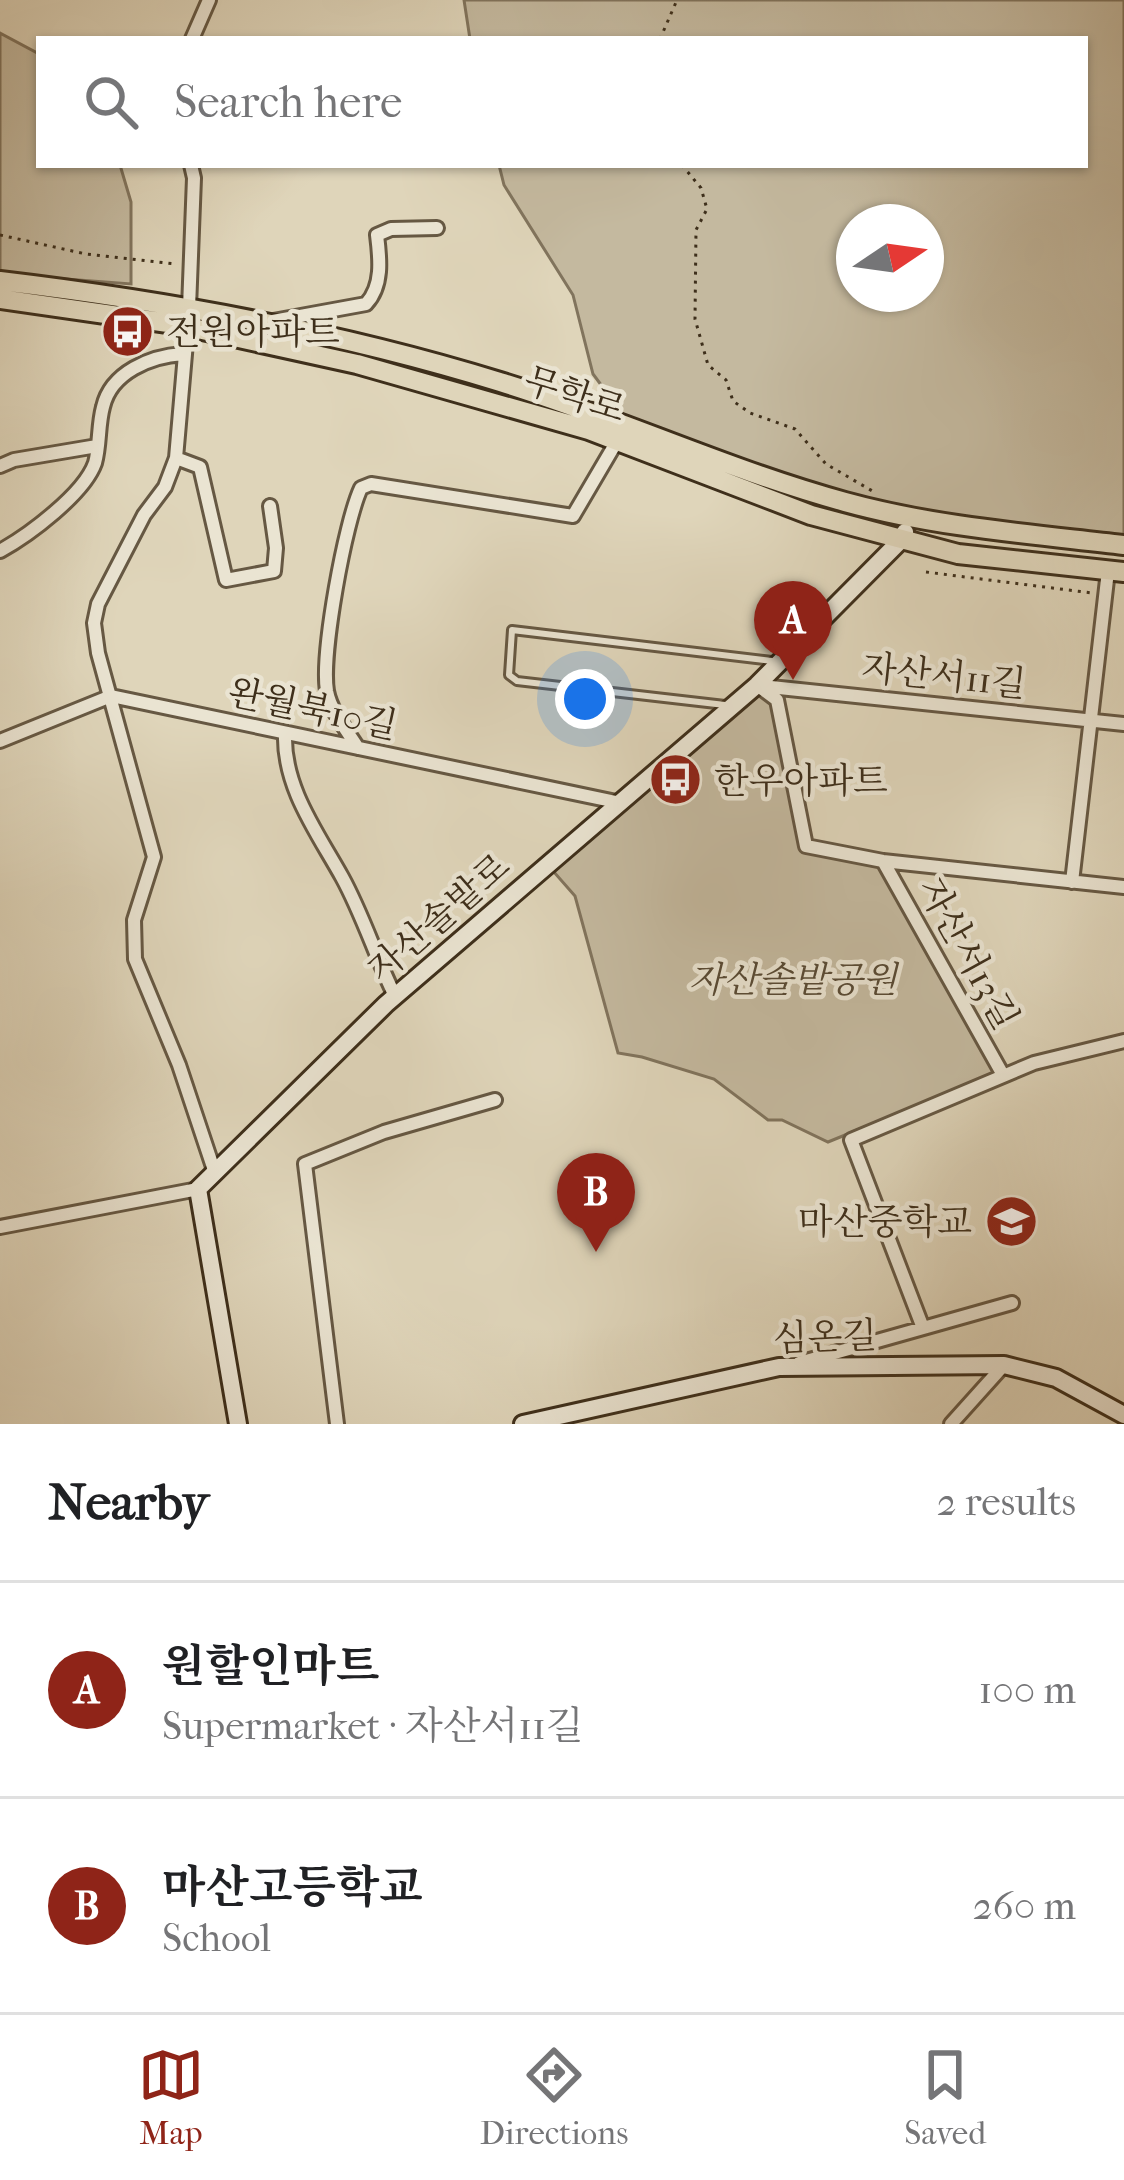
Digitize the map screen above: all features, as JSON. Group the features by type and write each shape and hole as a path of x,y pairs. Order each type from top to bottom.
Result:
{"main road":[{"name":"무학로","path":"0,280 188,317 358,364 617,441 812,515 958,554 1116,571"},
{"name":"무학로","path":"0,299 260,323 501,382 840,501 910,518 1124,545"},
{"path":"902,539 910,518"},
{"name":"자산솔밭로","path":"198,1189 395,996 758,685 902,539"},
{"path":"198,1189 238,1424"},
{"name":"심온길","path":"523,1424 784,1367 1004,1365 1056,1378 1124,1415"}],"street":[{"path":"193,36 209,0"},
{"path":"192,168 188,317 176,458 98,604 95,638 154,857 134,920 135,959 179,1065 215,1173"},
{"path":"260,323 366,304 376,294 377,235 383,230 436,228"},
{"path":"0,551 64,504 84,482 94,463 108,390 145,363 183,354"},
{"path":"358,748 331,704 326,674 346,546 361,488 371,484 573,516 617,441"},
{"path":"0,466 98,446"},
{"path":"176,458 200,467 226,580 274,572 270,506"},
{"path":"1072,882 1106,595 1116,571"},
{"name":"자산서11길","path":"758,685 1124,724"},
{"name":"자산서13길","path":"758,685 777,700 806,846 883,861 1124,887"},
{"path":"0,741 111,696"},
{"name":"완월북10길","path":"111,696 621,803"},
{"path":"286,733 284,755 310,824 342,877 395,996"},
{"name":"자산서13길","path":"883,861 1004,1075"},
{"name":"자산서13길","path":"923,1328 851,1140 1034,1063 1124,1041"},
{"path":"337,1424 305,1164 384,1132 495,1100"},
{"path":"0,1226 198,1189"},
{"path":"784,1367 1012,1303"},
{"path":"951,1424 1004,1365"}],"lane":[{"path":"734,706 517,681 509,675 512,630 780,662"}],"path":[{"path":"661,36 677,0"},
{"path":"684,168 701,188 707,209 696,230 695,319 708,365 727,380 733,401 749,413 795,429 826,464 881,496"},
{"path":"0,236 86,254 190,265"},
{"path":"926,572 1106,595"}],"green space":[{"path":"464,0 1124,0 1124,540 818,500 716,472 636,432 593,374 573,295 504,185 500,168 1088,168 1088,36 470,36"},
{"path":"0,33 36,52 36,168 121,168 131,202 131,284 0,274"},
{"name":"자산솔밭공원","path":"760,693 772,703 803,849 878,864 995,1074 828,1142 782,1120 768,1120 714,1079 618,1053 575,896 553,871"}],"place":[{"name":"전원아파트","path":"127,331"},
{"name":"원할인마트","path":"793,680"},
{"name":"한우아파트","path":"675,780"},
{"name":"마산중학교","path":"1011,1221"},
{"name":"마산고등학교","path":"596,1252"}]}
